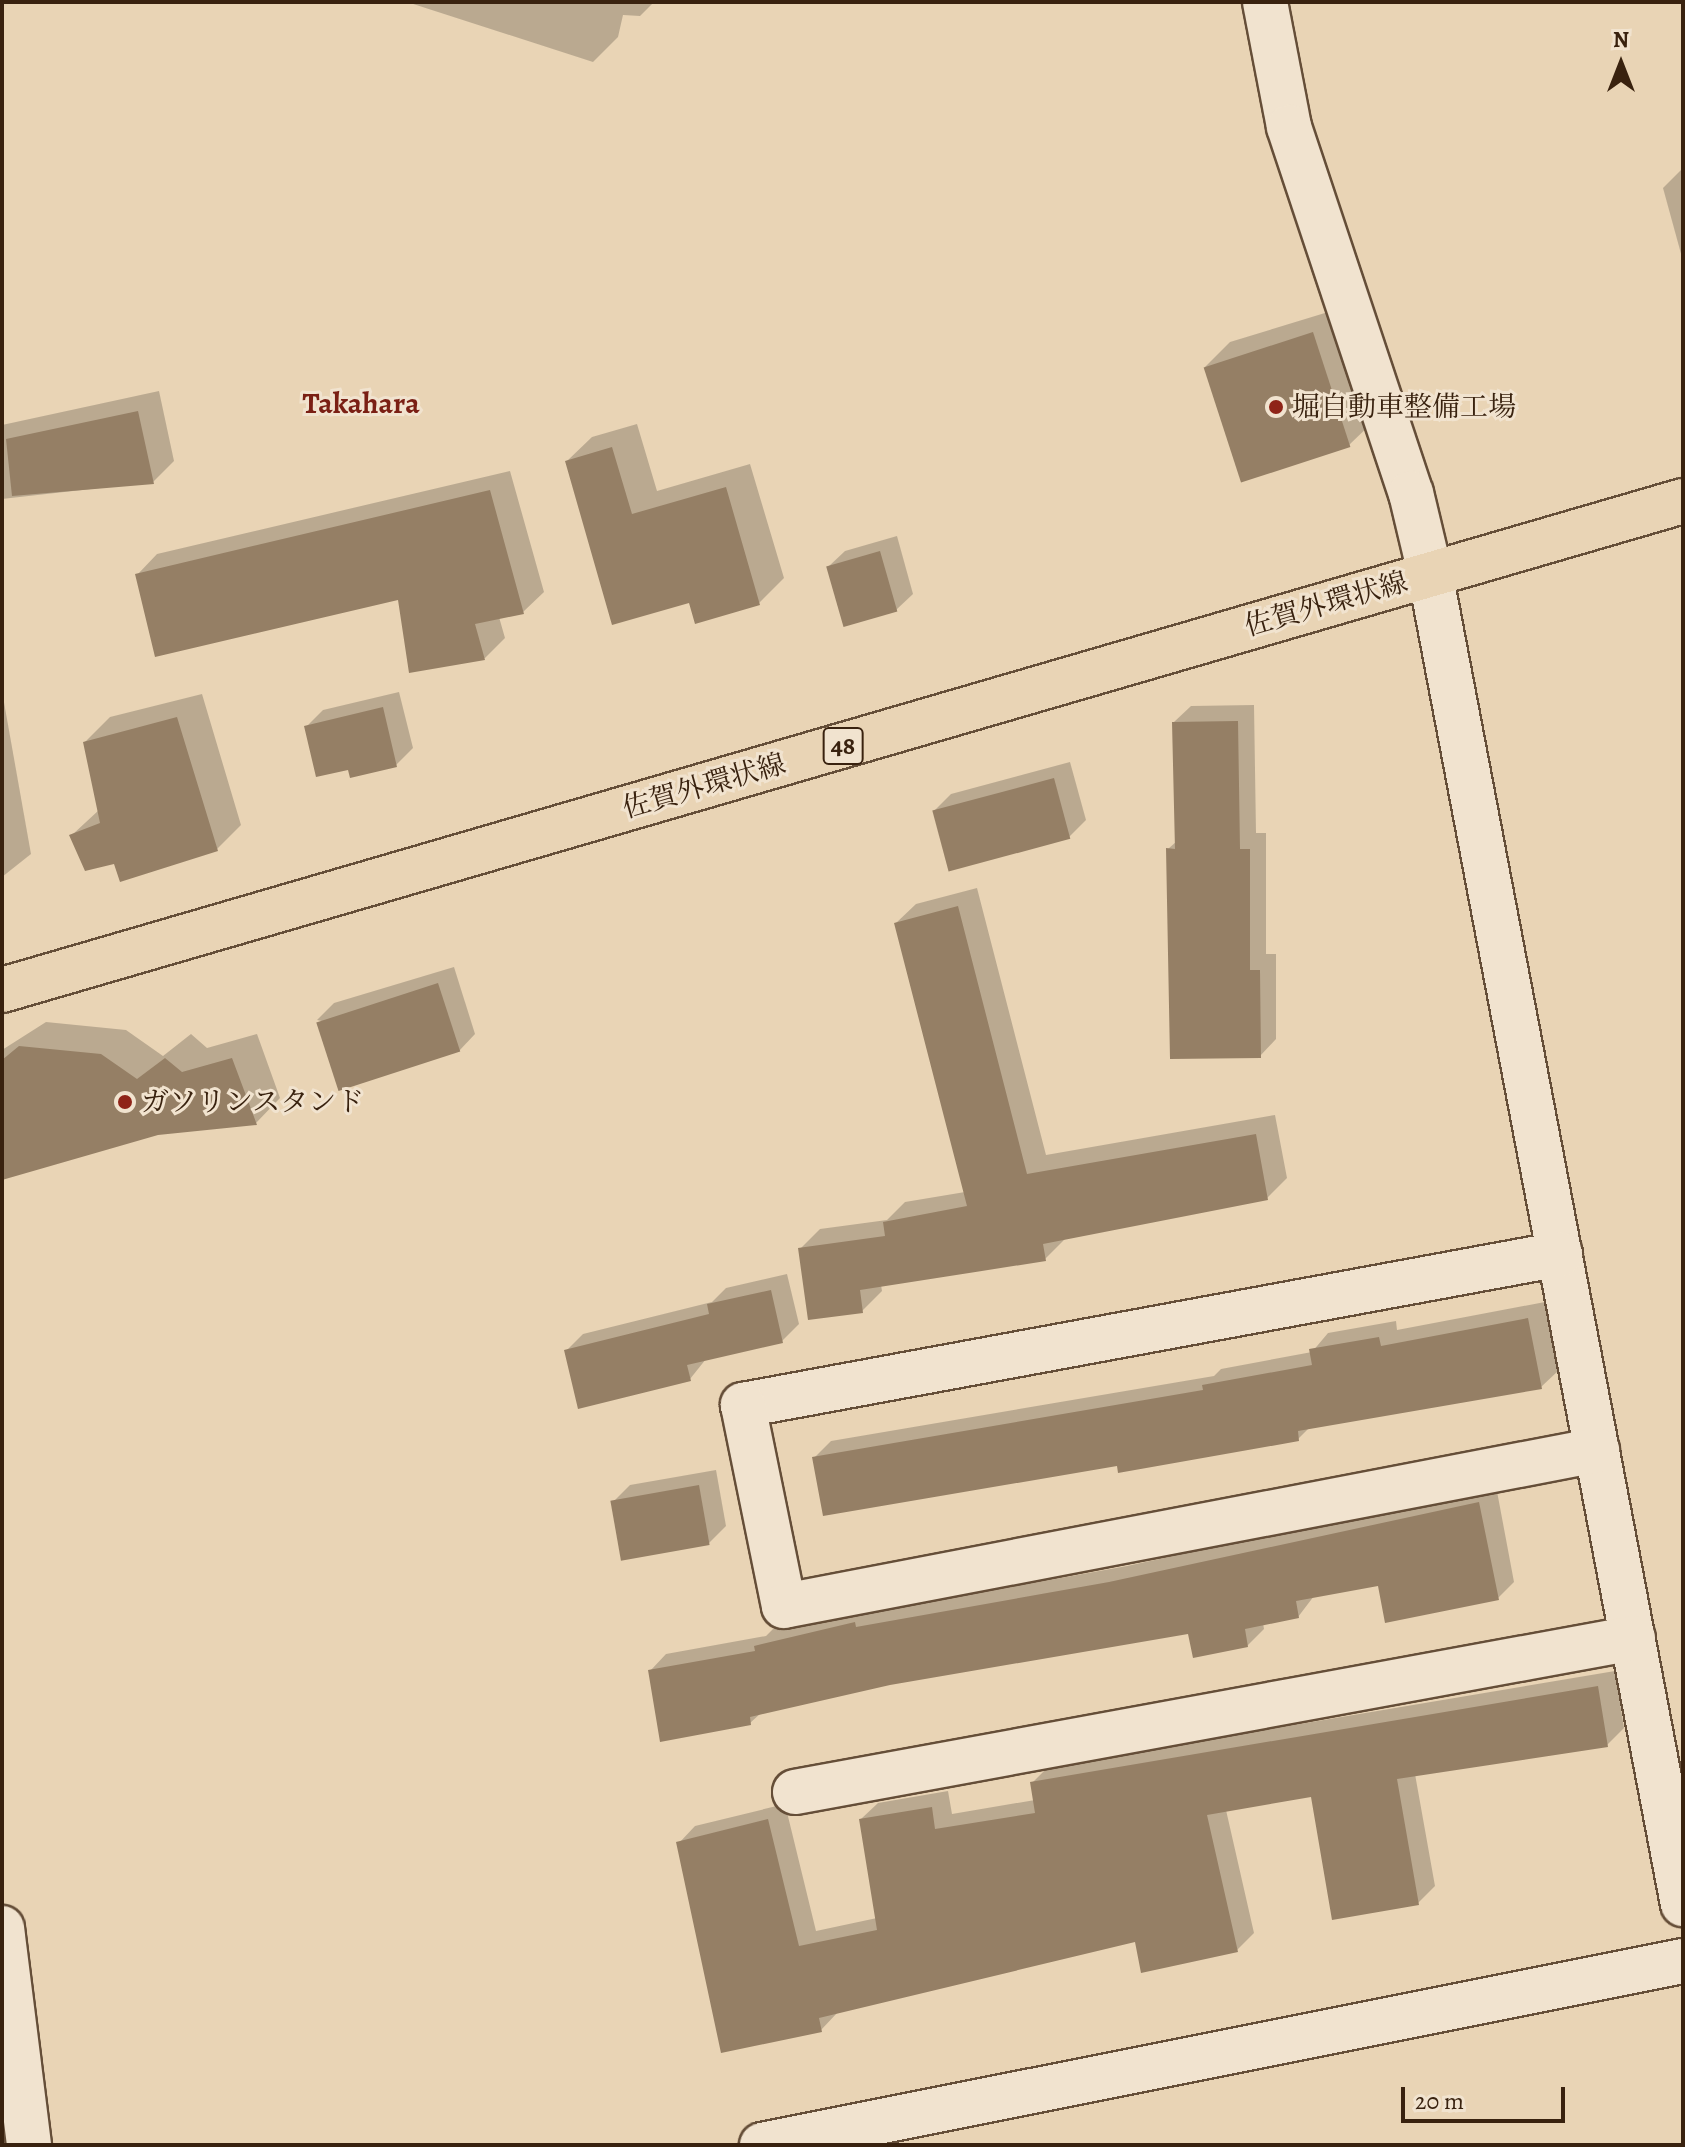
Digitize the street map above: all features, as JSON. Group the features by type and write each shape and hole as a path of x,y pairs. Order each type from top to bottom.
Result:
{"main road":[{"name":"佐賀外環状線","path":"2,990 1683,501"}],"street":[{"path":"1265,2 1289,127 1411,493 1430,573 1683,1904"},
{"path":"1560,1254 743,1405 784,1606 1597,1450"},
{"path":"795,1792 1633,1638"},
{"path":"2,1928 29,2145"},
{"path":"762,2145 1683,1961"}],"building":[{"name":"堀自動車整備工場","path":"1313,332 1350,447 1241,483 1204,368"},
{"path":"138,411 154,484 12,496 6,439"},
{"path":"612,447 632,514 726,487 760,605 695,624 689,603 612,625 565,461"},
{"path":"490,490 524,614 475,624 485,660 409,673 398,600 155,657 135,574"},
{"path":"880,551 897,612 844,627 826,566"},
{"path":"383,707 397,767 350,778 348,770 316,777 304,726"},
{"path":"177,717 218,851 120,882 114,864 85,871 69,835 100,823 83,742"},
{"path":"1238,721 1240,849 1250,849 1250,970 1260,970 1261,1058 1170,1059 1166,848 1175,849 1172,722"},
{"path":"1054,778 1070,839 949,871 932,811"},
{"path":"958,906 1027,1174 1256,1134 1268,1200 1043,1244 1046,1261 860,1290 863,1313 808,1320 798,1248 885,1236 883,1222 967,1206 894,923"},
{"path":"438,983 460,1051 339,1091 316,1023"},
{"name":"ガソリンスタンド","path":"19,1046 101,1054 137,1079 165,1058 182,1072 232,1058 257,1125 158,1135 2,1180 2,1060"},
{"path":"771,1290 783,1343 687,1365 691,1381 578,1409 564,1350 709,1314 707,1304"},
{"path":"1528,1318 1542,1389 1298,1431 1299,1441 1118,1473 1117,1466 823,1516 812,1457 1203,1390 1202,1385 1312,1365 1309,1349 1379,1337 1381,1346"},
{"path":"699,1485 710,1545 621,1561 610,1501"},
{"path":"1479,1502 1499,1600 1385,1623 1378,1586 1296,1601 1299,1618 1245,1629 1248,1647 1193,1658 1188,1634 890,1685 750,1717 751,1725 660,1742 648,1670 755,1651 754,1646 855,1622 856,1627 1109,1582"},
{"path":"1598,1686 1608,1747 1397,1779 1419,1905 1332,1920 1311,1797 1207,1815 1238,1952 1141,1973 1135,1942 819,2018 822,2032 721,2053 676,1842 768,1819 799,1946 877,1930 859,1819 932,1807 935,1829 1035,1813 1030,1782"}],"place":[{"name":"堀自動車整備工場","path":"1276,407"},
{"name":"ガソリンスタンド","path":"125,1102"}],"district":[{"name":"Takahara","path":"361,403"}]}
